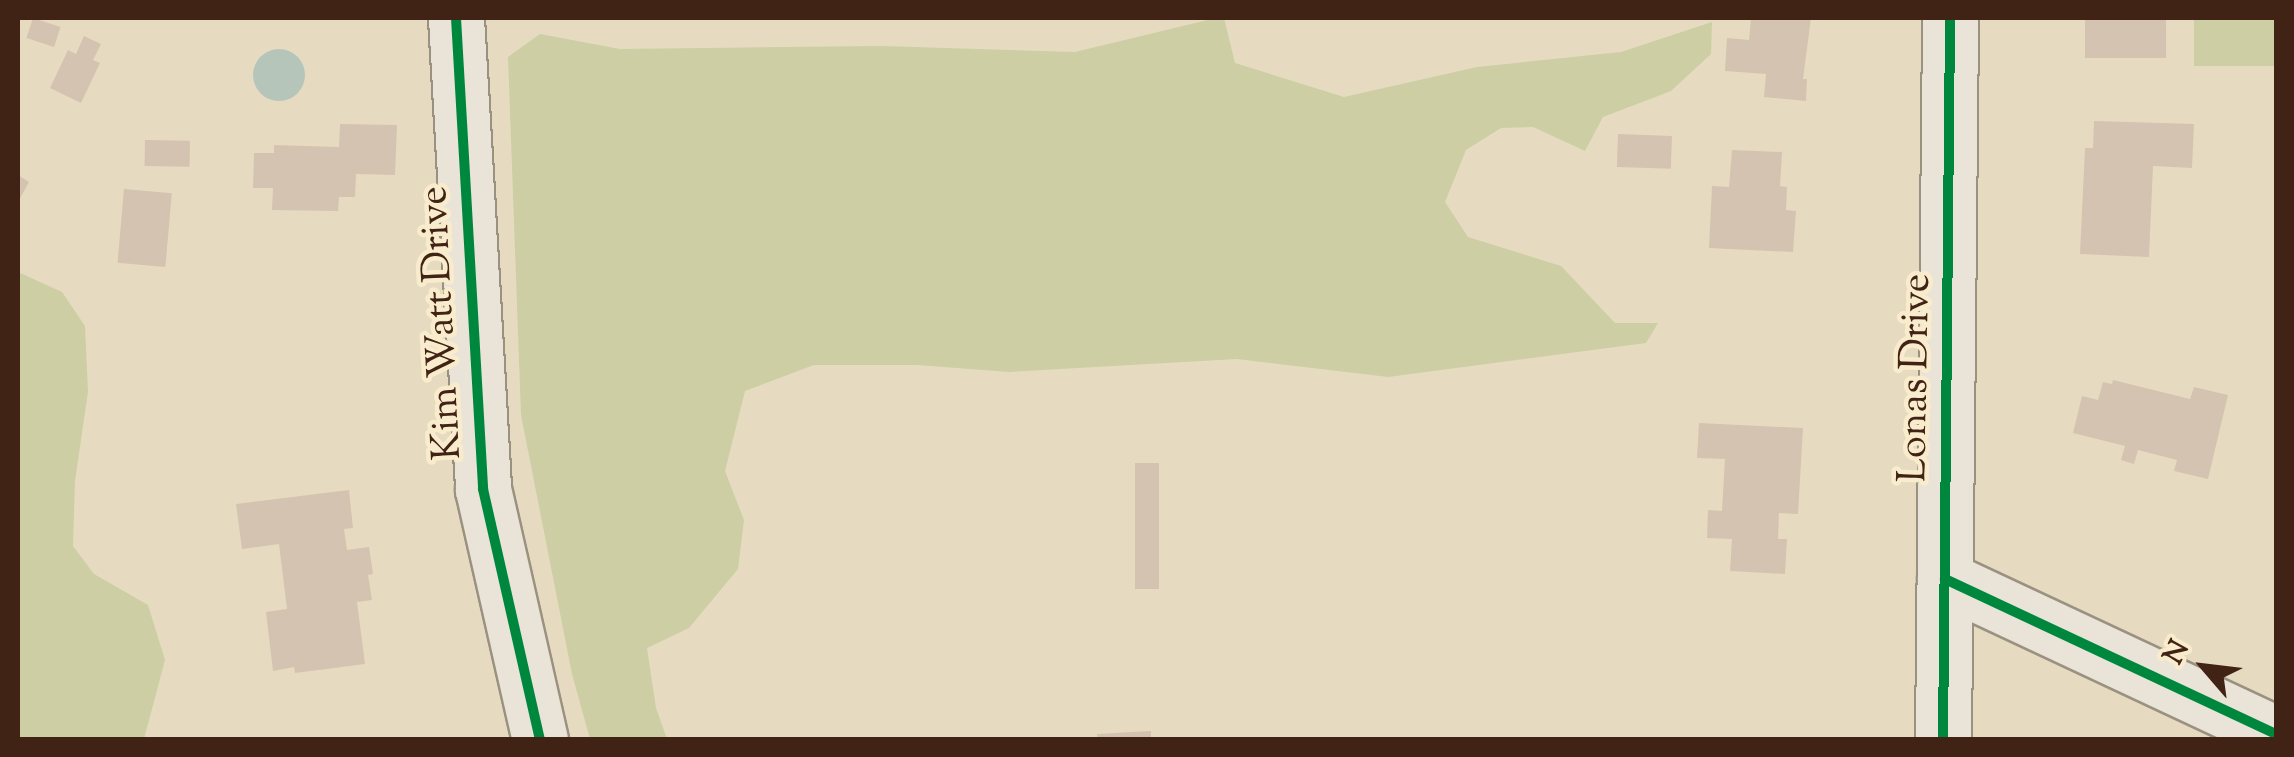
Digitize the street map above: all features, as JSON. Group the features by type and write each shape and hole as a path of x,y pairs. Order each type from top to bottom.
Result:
{"street":[{"name":"Kim Watt Drive","path":"456,18 483,489 540,740"},
{"name":"Lonas Drive","path":"1943,740 1950,18"},
{"path":"1944,579 2276,734"}],"green space":[{"path":"1224,18 1235,63 1344,97 1477,67 1621,52 1712,22 1711,54 1671,91 1603,117 1585,151 1533,127 1501,128 1466,150 1445,202 1468,237 1561,266 1615,323 1658,323 1646,343 1388,377 1237,359 1009,372 917,365 814,365 745,391 725,471 744,520 738,569 689,628 647,648 656,708 667,739 590,739 572,674 521,415 508,57 540,34 620,49 882,46 1075,52"},
{"path":"2194,18 2276,18 2276,66 2194,66"},
{"path":"18,272 62,292 85,326 88,392 75,481 73,546 94,574 148,605 165,660 144,739 18,739"}],"shaded area":[{"path":"279,49 297,57 305,75 297,93 279,101 261,93 253,75 261,57"}],"building":[{"path":"33,18 61,27 54,47 27,38"},
{"path":"1751,18 1811,18 1803,79 1807,79 1806,101 1764,97 1766,74 1725,71 1727,38 1749,40"},
{"path":"2085,18 2166,18 2166,58 2085,58"},
{"path":"84,36 101,44 93,60 100,63 81,103 50,88 68,50 76,54"},
{"path":"2094,121 2194,124 2192,168 2153,166 2149,257 2080,254 2085,148 2093,148"},
{"path":"340,124 397,125 395,175 356,174 355,197 339,197 338,211 272,210 273,188 253,188 254,153 274,153 274,145 339,147"},
{"path":"1618,134 1672,136 1671,169 1617,167"},
{"path":"145,140 190,141 190,167 145,166"},
{"path":"1732,150 1782,152 1780,186 1787,187 1786,210 1796,211 1793,252 1709,248 1712,186 1729,187"},
{"path":"18,175 29,182 18,202"},
{"path":"124,189 172,193 165,267 118,263"},
{"path":"2113,380 2190,399 2194,387 2228,395 2208,479 2174,471 2177,460 2138,450 2134,464 2121,460 2125,446 2073,433 2082,396 2098,400 2103,382 2112,384"},
{"path":"1699,423 1803,428 1798,514 1779,513 1778,539 1787,539 1785,574 1730,571 1732,539 1707,538 1708,510 1722,511 1725,459 1697,458"},
{"path":"1135,463 1159,463 1159,589 1135,589"},
{"path":"349,490 353,528 344,529 347,550 369,547 373,574 368,575 372,600 357,602 365,664 295,673 294,667 273,671 266,612 287,609 279,544 242,549 236,504"},
{"path":"1151,731 1151,740 1098,740 1097,734"}],"cycle path":[{"path":"456,18 483,489 540,740"},
{"path":"1943,740 1950,18"},
{"path":"1945,579 2276,734"}]}
